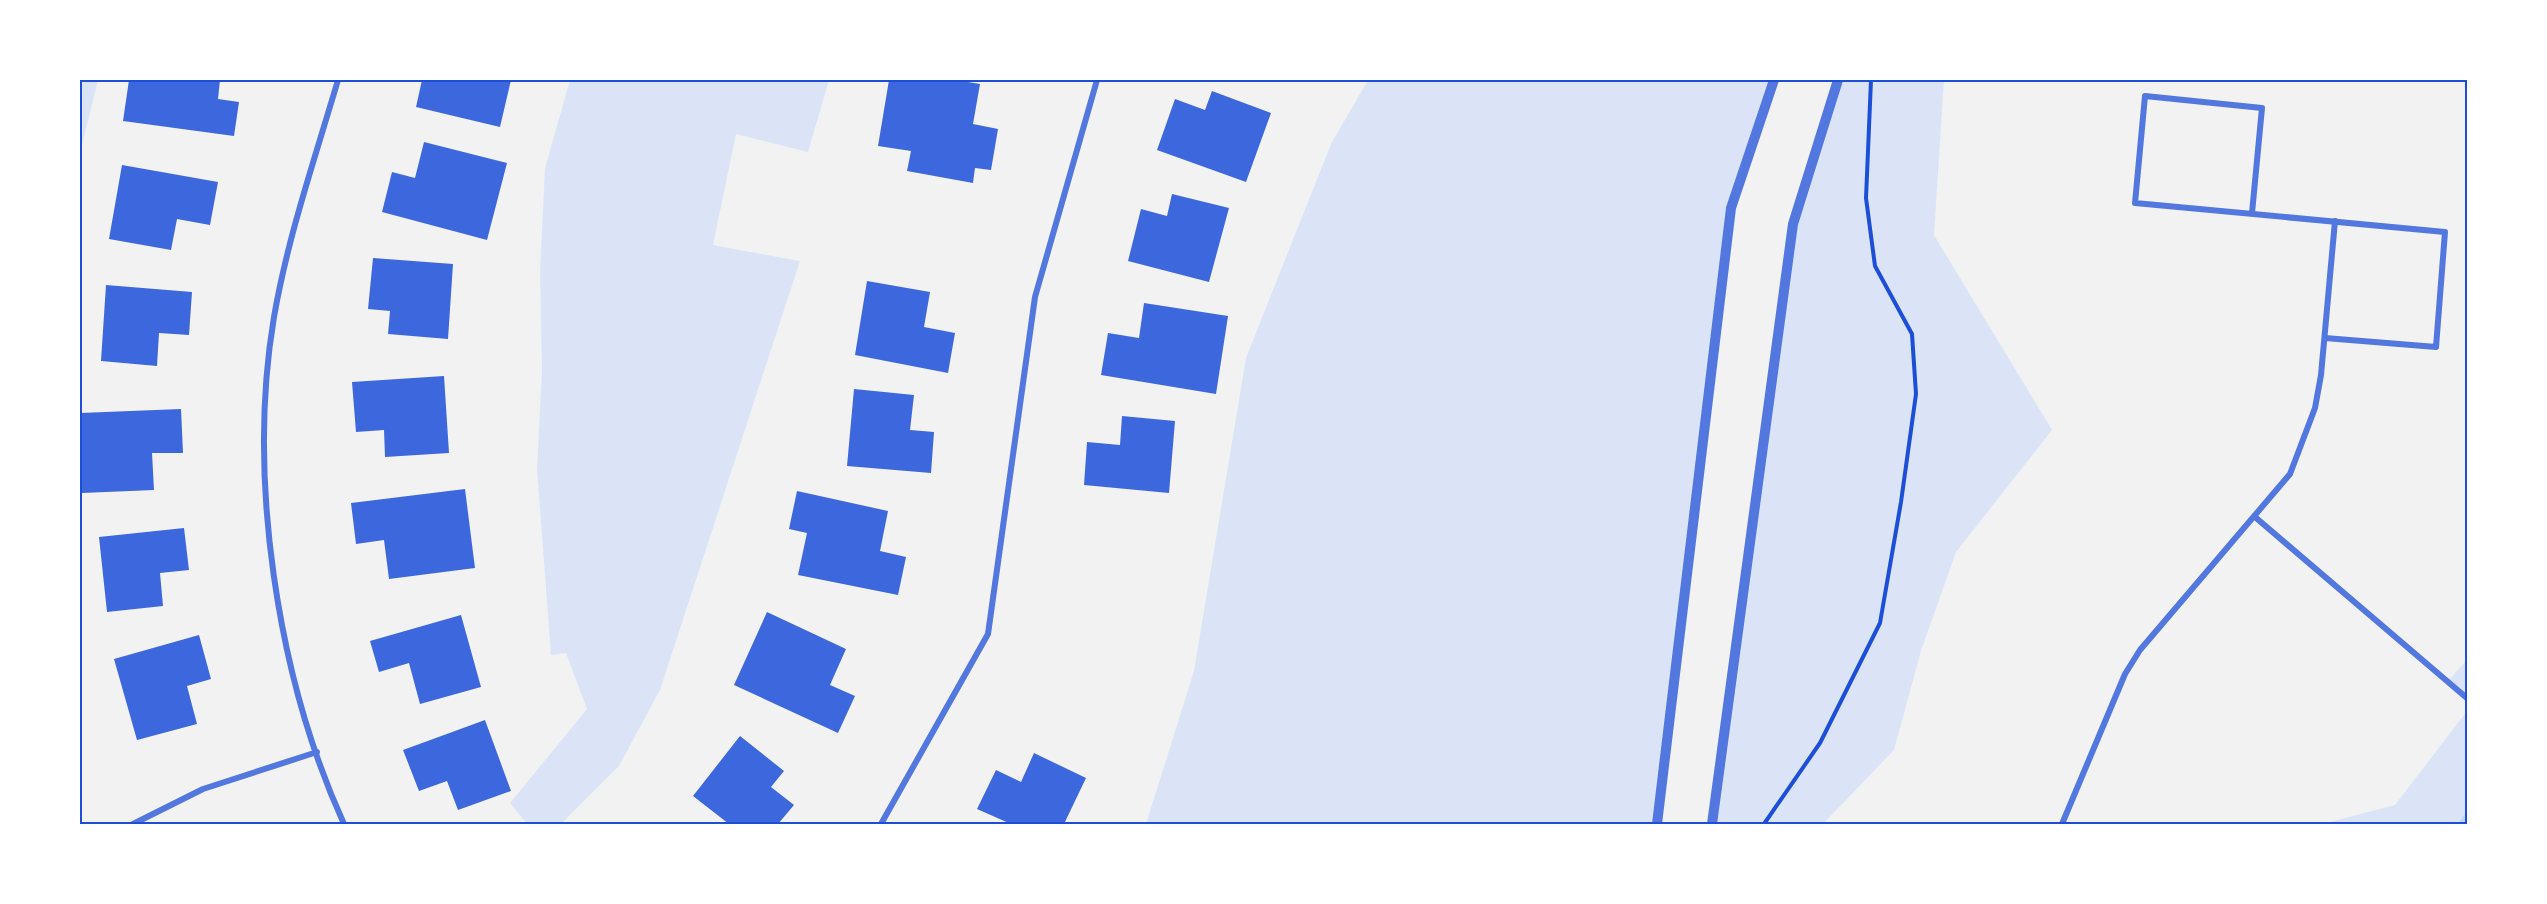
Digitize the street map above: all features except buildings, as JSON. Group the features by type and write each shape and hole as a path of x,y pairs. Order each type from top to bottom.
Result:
{"street":[{"path":"338,80 283,269 274,320 266,432 270,539 280,614 295,682 317,752 344,825"},
{"path":"881,825 988,634 1035,297 1097,80"},
{"path":"1657,825 1731,208 1774,80"},
{"path":"1712,825 1793,224 1838,80"},
{"path":"2252,213 2262,108 2145,96 2135,203 2445,232 2436,347 2325,338"},
{"path":"2062,825 2125,674 2140,650 2290,474 2315,408 2325,338 2335,221"},
{"path":"2255,517 2468,699"},
{"path":"133,825 203,789 317,752"}],"path":[{"path":"1764,825 1820,743 1880,623 1901,502 1916,394 1912,334 1875,266 1866,198 1871,80"}],"shaded area":[{"path":"80,80 98,80 80,153"},
{"path":"570,80 829,80 808,152 736,134 713,245 800,261 660,690 619,766 561,824 527,824 510,803 587,709 566,653 551,655 537,469 542,369 540,273 545,168"},
{"path":"1368,80 1774,80 1731,208 1657,824 1146,824 1194,671 1246,358 1331,144"},
{"path":"1838,80 1944,80 1934,235 2052,430 1956,552 1921,651 1894,750 1823,824 1712,824 1793,224"},
{"path":"2467,660 2467,699 2447,682"},
{"path":"2467,711 2467,824 2322,824 2395,805"}],"waterway":[{"path":"2465,824 2468,820"}]}
